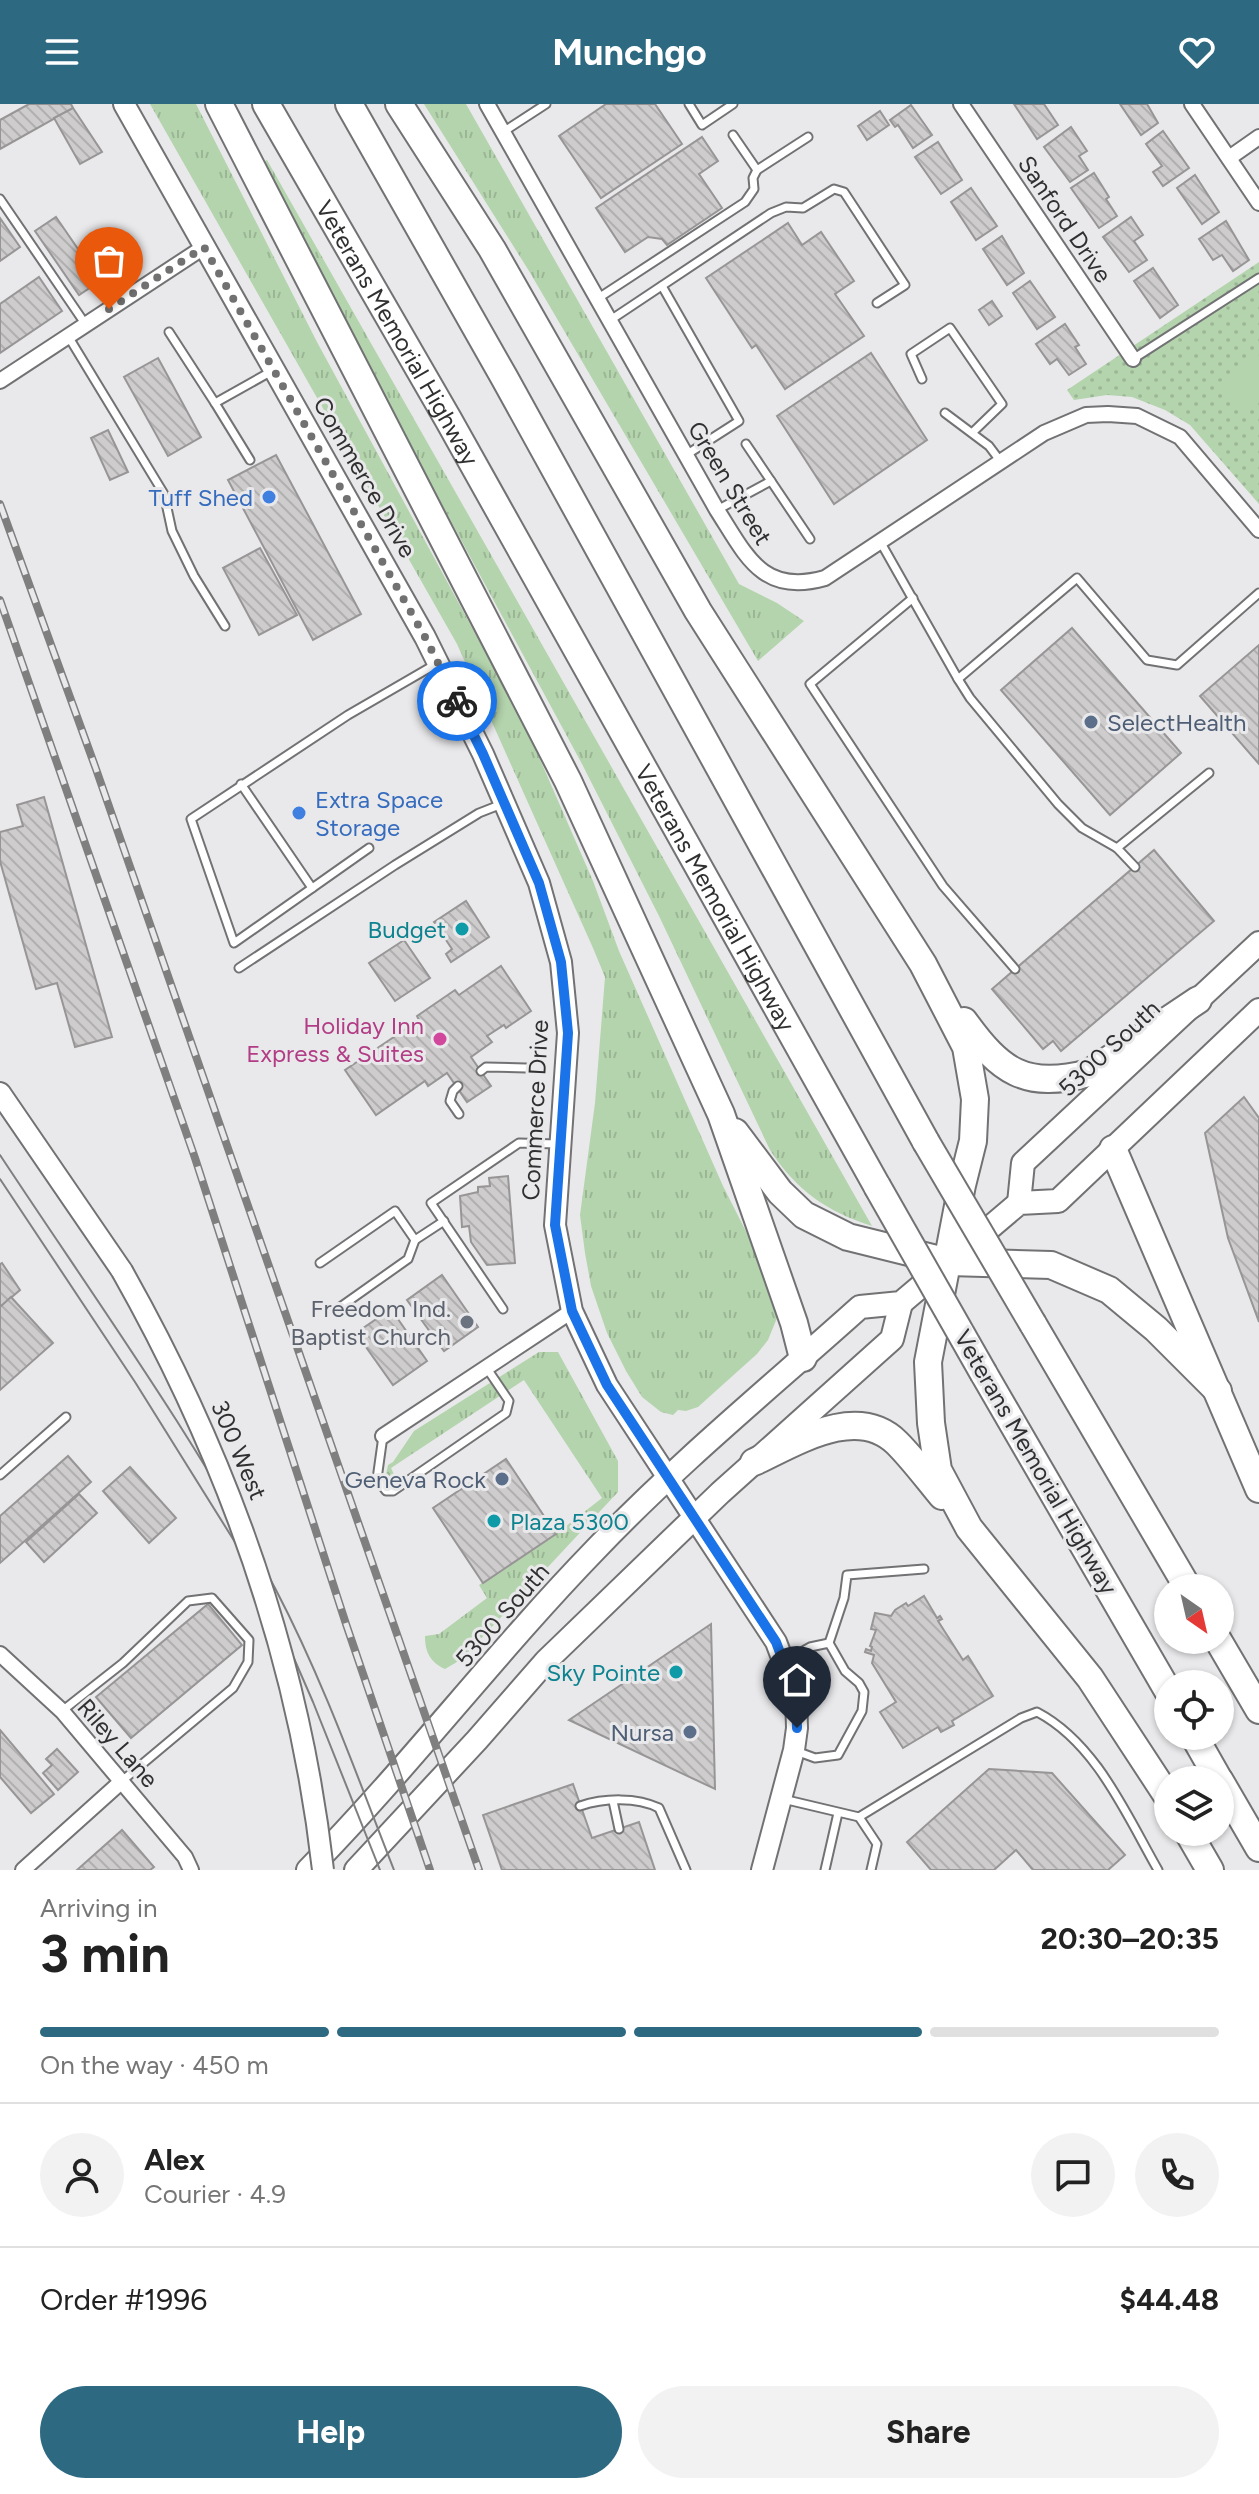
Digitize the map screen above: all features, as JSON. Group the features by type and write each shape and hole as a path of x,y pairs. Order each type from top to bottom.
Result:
{"highway":[{"path":"219,104 568,781 721,1114 794,1323 803,1358"},
{"name":"Veterans Memorial Highway","path":"266,104 456,433 877,1186 1156,1670"},
{"path":"349,104 512,391 926,1142 1180,1574"},
{"path":"399,104 492,249 698,611 923,964 987,1052 1021,1076 1069,1078 1089,1073 1198,1000"},
{"path":"923,964 966,1047 975,1099 973,1141 928,1362 931,1423 938,1470 969,1528"},
{"path":"721,1114 780,1192 804,1215 848,1237 949,1262 1051,1265 1109,1290 1156,1329 1218,1391"},
{"path":"1113,1149 1259,1489"},
{"path":"754,1462 825,1430 863,1425 895,1441 1090,1678 1154,1776"},
{"path":"1226,1654 1259,1710"},
{"path":"1234,1804 1259,1848"},
{"path":"1196,1846 1210,1870"}],"main road":[{"name":"5300 South","path":"1019,1203 1023,1163 1259,943"},
{"path":"356,1870 546,1661 754,1462 892,1339 901,1303 1019,1203 1058,1201 1259,1010"},
{"name":"5300 South","path":"308,1870 417,1753 585,1560 668,1478 860,1307 901,1303"}],"street":[{"name":"Commerce Drive","path":"124,104 438,663 539,883 561,962 568,1033 555,1225 572,1311 607,1385 776,1642 796,1695 794,1750 762,1870"},
{"name":"Green Street","path":"487,104 717,510 749,559 761,571 785,583 806,583 825,578 1065,422 1086,415 1137,416 1180,437 1259,530"},
{"name":"Sanford Drive","path":"961,104 1133,359"},
{"path":"1192,104 1259,203"},
{"path":"1229,158 1259,137"},
{"path":"0,381 204,247"},
{"name":"300 West","path":"0,1093 122,1271 180,1379 223,1476 250,1548 286,1665 311,1785 323,1870"},
{"path":"383,1436 572,1311"},
{"name":"Riley Lane","path":"0,1654 62,1711 185,1857 191,1870"},
{"path":"23,1870 122,1781"}],"lane":[{"path":"503,132 546,104"},
{"path":"689,104 702,125 733,104"},
{"path":"733,135 757,170"},
{"path":"597,299 745,202 754,189 753,178 757,170 808,137"},
{"path":"609,321 771,213 786,207 803,208 834,189 844,192 905,285 877,303"},
{"path":"0,199 86,325"},
{"path":"1133,359 1259,278"},
{"path":"662,286 739,421 686,455"},
{"path":"922,379 911,354 950,328 1002,404 973,432"},
{"path":"169,332 250,460"},
{"path":"68,336 164,494 172,531 194,576 225,626"},
{"path":"215,403 274,370"},
{"path":"945,413 973,432 1001,462"},
{"path":"746,444 810,539"},
{"path":"717,510 771,481"},
{"path":"881,543 970,698 1058,804 1082,828 1117,848 1135,867"},
{"path":"958,679 1077,578 1147,660 1177,665 1259,593"},
{"path":"913,598 810,684 943,886 1015,969"},
{"path":"369,848 234,943 191,819 348,715 438,663"},
{"path":"1117,848 1209,773"},
{"path":"241,784 312,888"},
{"path":"239,968 395,865 479,813 504,803"},
{"path":"481,1071 486,1067 526,1068"},
{"path":"458,1086 450,1101 459,1114"},
{"path":"503,1309 431,1203 519,1143 560,1144"},
{"path":"320,1263 395,1211 415,1240"},
{"path":"336,1310 408,1259 415,1240 444,1221"},
{"path":"383,1436 377,1479 386,1491 393,1491 506,1413 509,1401 486,1367"},
{"path":"0,1475 66,1417"},
{"path":"794,1750 815,1758 838,1755 862,1711 862,1687 845,1671 829,1643 844,1598 847,1575 924,1569"},
{"path":"62,1711 123,1663 188,1601 212,1598 249,1640 248,1662 233,1688 122,1781"},
{"path":"785,1661 810,1647 829,1643"},
{"path":"781,1798 859,1817 1021,1718 1037,1712 1053,1720 1083,1748 1106,1780 1158,1870"},
{"path":"613,1801 619,1829"},
{"path":"580,1806 613,1801 650,1803 659,1808 686,1870"},
{"path":"825,1870 838,1813"},
{"path":"859,1817 877,1844 871,1870"}],"green space":[{"path":"150,104 196,104 317,342 525,725 593,881 619,951 723,1186 769,1277 780,1318 777,1318 768,1340 757,1354 698,1407 678,1410 673,1415 661,1412 642,1397 607,1333 591,1286 580,1215 595,1103 605,977 593,948 457,644"},
{"path":"424,104 466,104 739,584 804,621 758,661 529,271"},
{"path":"267,160 872,1226 841,1214 814,1198 791,1177 770,1150 659,916 582,764 258,164"},
{"path":"1259,262 1259,504 1190,425 1165,410 1132,397 1107,395 1074,400 1067,390"},
{"path":"1259,355 1259,400 1241,413 1220,382"},
{"path":"539,1352 558,1352 618,1461 618,1492 462,1659 445,1669 429,1656 425,1636 439,1634 487,1598 479,1585 556,1534 602,1498 524,1380 391,1468 397,1481 386,1488 388,1465 414,1431"}],"building":[{"path":"29,104 71,104 73,108 0,149 0,120"},
{"path":"606,104 655,104 682,144 601,198 559,136"},
{"path":"1014,104 1044,104 1058,125 1037,139"},
{"path":"1120,104 1147,104 1158,123 1141,135"},
{"path":"911,105 932,135 913,148 898,125 895,127 890,120"},
{"path":"73,108 102,152 80,164 54,118"},
{"path":"880,111 889,125 867,140 858,126"},
{"path":"1071,127 1087,151 1079,156 1088,170 1070,182 1044,147"},
{"path":"1163,131 1189,168 1163,186 1153,172 1162,166 1146,144"},
{"path":"702,137 718,161 699,174 722,208 667,245 662,239 648,237 625,252 596,208"},
{"path":"938,142 962,180 941,194 915,157"},
{"path":"1094,173 1117,216 1099,228 1071,188"},
{"path":"1195,175 1219,212 1202,224 1177,188"},
{"path":"971,188 997,226 976,240 951,202"},
{"path":"56,217 100,281 79,295 35,231"},
{"path":"1131,217 1143,235 1134,241 1147,260 1129,272 1103,237"},
{"path":"0,218 20,247 0,261"},
{"path":"1226,221 1249,260 1233,271 1222,255 1213,260 1199,239"},
{"path":"788,223 802,245 821,232 854,281 835,294 864,336 785,389 756,345 752,348 706,278"},
{"path":"1002,236 1024,273 1007,285 983,249"},
{"path":"1153,268 1178,305 1160,318 1134,281"},
{"path":"39,277 62,311 0,353 0,304"},
{"path":"1030,281 1055,317 1037,329 1013,293"},
{"path":"992,301 1002,316 989,325 979,310"},
{"path":"1065,324 1079,345 1075,347 1086,364 1069,375 1057,359 1050,364 1036,344"},
{"path":"871,353 927,440 834,504 777,416"},
{"path":"158,358 201,437 168,456 124,377"},
{"path":"108,430 128,472 110,480 91,438"},
{"path":"276,455 361,614 313,640 228,480"},
{"path":"260,548 297,615 259,635 223,568"},
{"name":"SelectHealth","path":"1072,628 1181,753 1110,815 1001,690"},
{"path":"1259,645 1259,764 1200,696"},
{"path":"44,797 112,1037 75,1047 57,983 36,989 0,861 0,832 23,826 17,805"},
{"path":"1154,850 1214,921 1061,1051 1053,1041 1043,1049 992,989"},
{"name":"Budget","path":"466,901 489,937 451,962 446,954 452,949 434,922"},
{"path":"404,940 430,978 395,1001 369,963"},
{"name":"Holiday Inn Express & Suites","path":"501,966 531,1011 506,1028 504,1025 487,1036 492,1042 471,1057 491,1086 467,1102 447,1073 428,1086 425,1081 376,1115 345,1070 419,1020 417,1016 455,990 459,995"},
{"path":"1244,1097 1259,1118 1259,1322 1228,1238 1205,1133"},
{"path":"508,1176 515,1263 487,1265 471,1242 469,1226 462,1227 460,1196 478,1192 478,1187 490,1186 489,1178"},
{"path":"0,1264 20,1290 0,1307"},
{"path":"442,1275 478,1327 444,1351 407,1300"},
{"path":"11,1297 53,1343 0,1390 0,1307"},
{"path":"391,1309 427,1361 393,1385 356,1333"},
{"path":"68,1456 91,1482 0,1563 0,1516"},
{"name":"Plaza 5300","path":"506,1459 556,1534 483,1583 433,1508"},
{"path":"130,1467 176,1518 149,1543 103,1491"},
{"path":"79,1494 97,1513 44,1562 26,1542"},
{"path":"924,1596 937,1618 940,1616 942,1619 938,1621 963,1660 968,1656 993,1696 952,1721 954,1725 941,1732 938,1727 903,1748 880,1712 896,1702 872,1663 874,1655 865,1652 866,1649 871,1651 876,1630 871,1629 875,1613 891,1616 906,1603 908,1606"},
{"path":"208,1604 242,1645 131,1738 96,1697"},
{"name":"Sky Pointe","path":"711,1624 715,1789 569,1720"},
{"path":"0,1730 54,1794 31,1813 0,1777"},
{"path":"57,1749 78,1772 58,1790 43,1773 52,1765 46,1759"},
{"path":"989,1769 1052,1773 1125,1855 1108,1870 1033,1870 1016,1850 994,1870 931,1870 907,1842"},
{"path":"573,1784 592,1838 639,1822 655,1870 502,1870 483,1815"},
{"path":"122,1830 154,1867 150,1870 77,1870"}],"tram line":[{"path":"0,1155 213,1479 276,1590 339,1728 394,1870"},
{"path":"0,1179 135,1382 243,1555 313,1702 380,1870"}],"railway":[{"path":"0,504 96,769 479,1870"},
{"path":"0,600 195,1158 346,1624 430,1870"}],"way so far":[{"path":"109,309 204,247 425,637 457,701"}],"place":[{"name":"Tuff Shed","path":"269,497"},
{"name":"SelectHealth","path":"1091,722"},
{"name":"Extra Space Storage","path":"299,813"},
{"name":"Budget","path":"462,929"},
{"name":"Holiday Inn Express & Suites","path":"440,1039"},
{"name":"Freedom Ind. Baptist Church","path":"467,1322"},
{"name":"Geneva Rock","path":"502,1479"},
{"name":"Plaza 5300","path":"494,1521"},
{"name":"Sky Pointe","path":"676,1672"},
{"name":"Nursa","path":"690,1732"}],"route":[{"path":"457,701 539,883 561,962 568,1033 555,1225 572,1311 607,1385 776,1642 796,1695 797,1728"}]}
